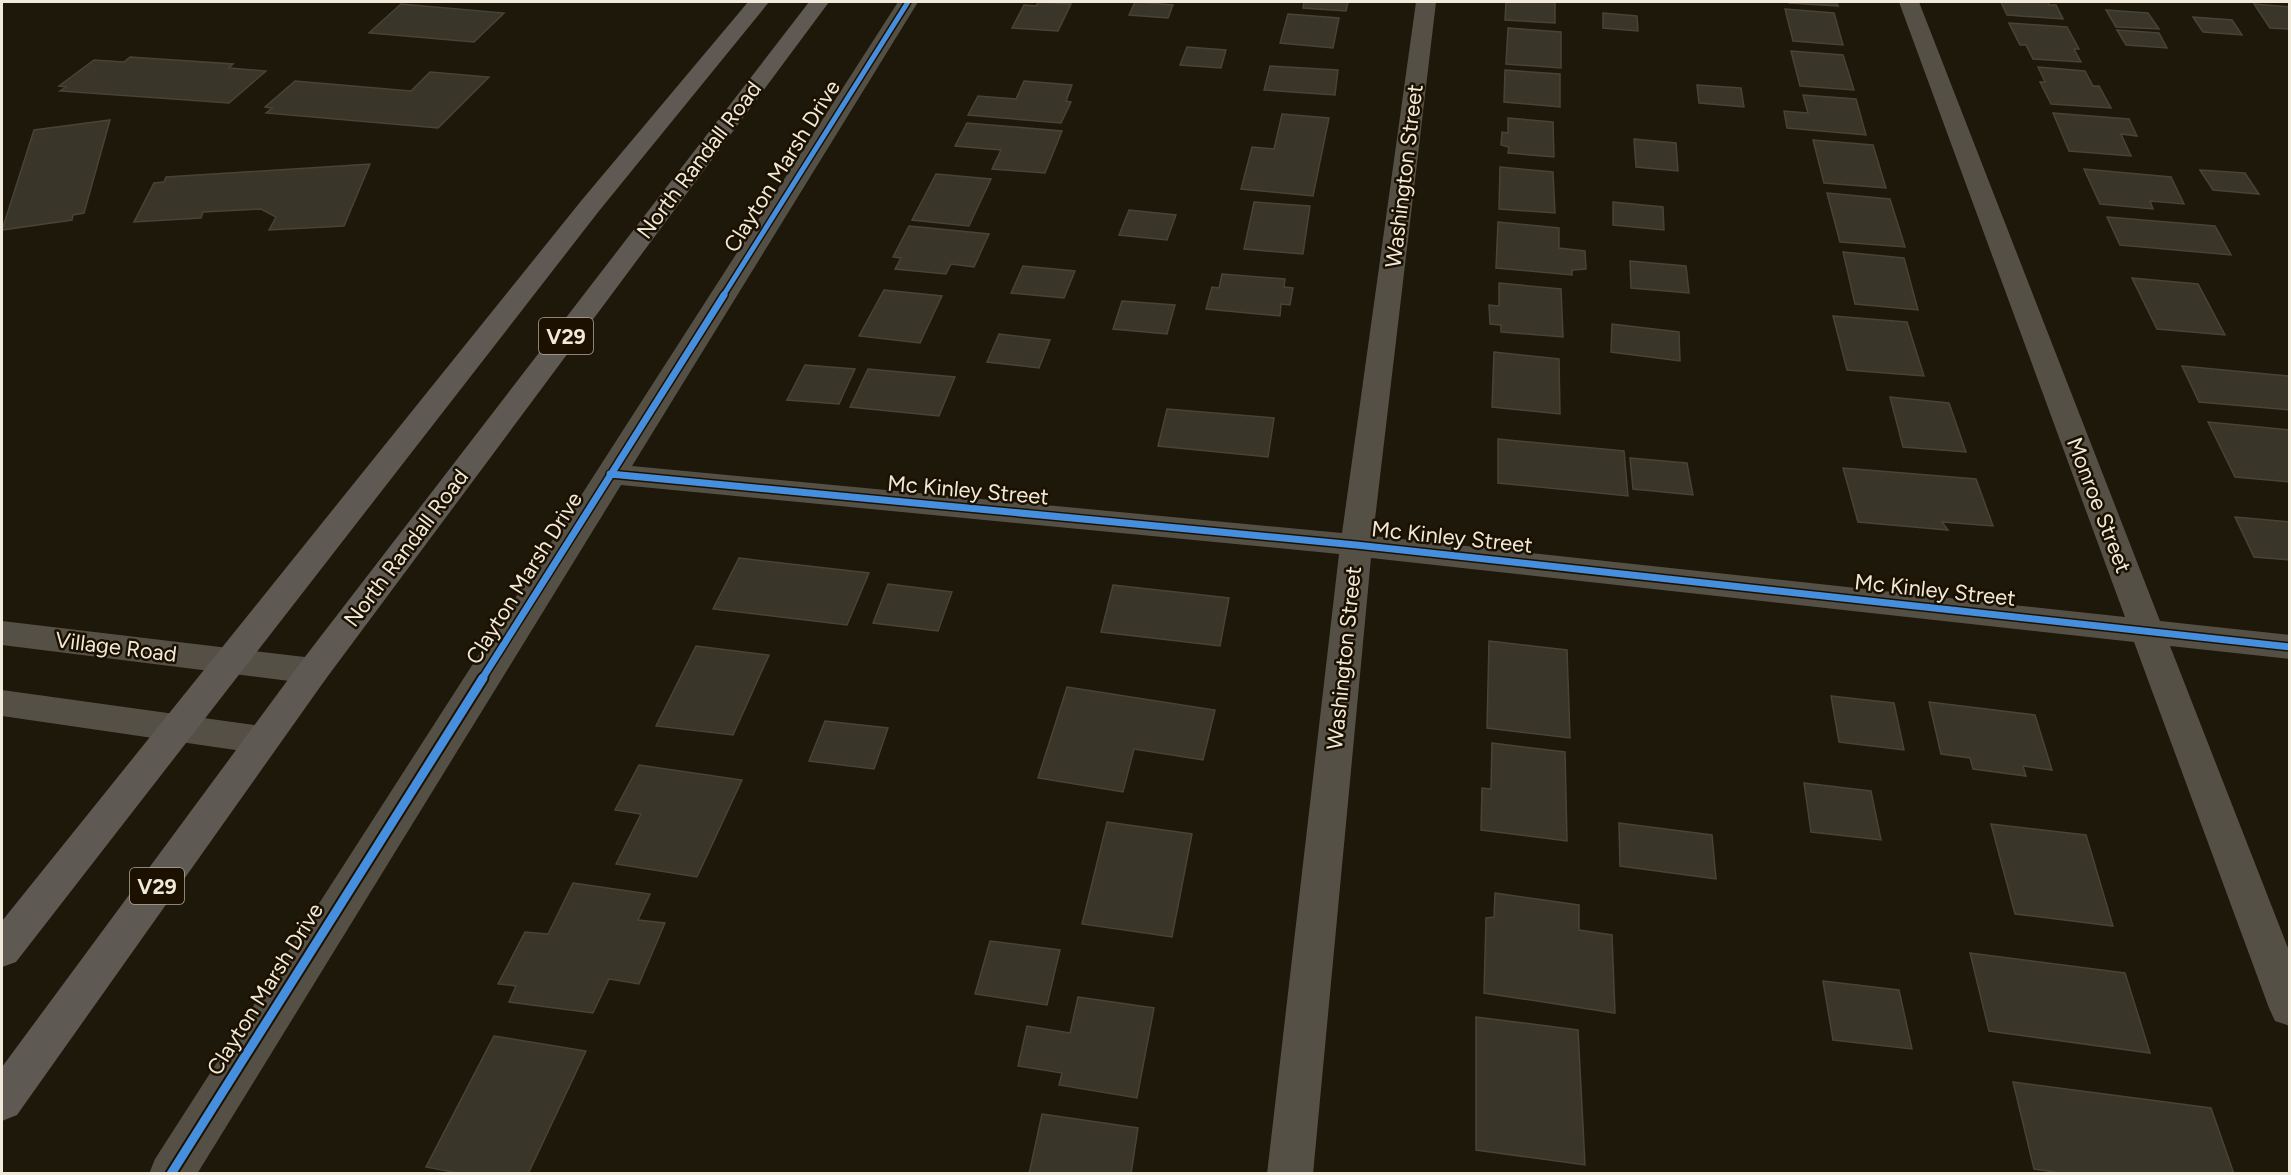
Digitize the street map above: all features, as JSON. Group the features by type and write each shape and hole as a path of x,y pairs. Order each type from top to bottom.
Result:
{"main road":[{"name":"V29","path":"2,950 590,206 759,2"},
{"name":"North Randall Road","path":"2,1101 313,671 819,2"}],"street":[{"name":"Clayton Marsh Drive","path":"171,1173 908,2"},
{"name":"Washington Street","path":"1290,1173 1356,545 1426,2"},
{"name":"Monroe Street","path":"1909,2 2289,1008"},
{"name":"Mc Kinley Street","path":"610,474 1356,545 2289,646"},
{"name":"Village Road","path":"2,633 313,671"},
{"path":"2,703 262,740"}],"building":[{"path":"1039,2 1071,4 1058,31 1012,28 1024,5 1036,6"},
{"path":"1135,2 1173,5 1168,18 1129,15"},
{"path":"1304,2 1348,2 1346,11 1303,8"},
{"path":"1506,2 1555,2 1555,23 1505,20"},
{"path":"1836,2 1838,6 1789,3"},
{"path":"2001,2 2048,2 2049,5 2056,5 2063,19 2007,15"},
{"path":"401,4 504,13 474,42 369,33"},
{"path":"2254,4 2290,7 2290,29 2270,28"},
{"path":"1785,9 1834,13 1843,45 1793,41"},
{"path":"2106,10 2148,13 2159,29 2116,27"},
{"path":"1603,13 1637,16 1638,31 1603,28"},
{"path":"1288,14 1339,18 1333,48 1280,43"},
{"path":"2193,17 2232,20 2242,35 2203,32"},
{"path":"2009,23 2067,27 2079,49 2074,49 2081,62 2033,59 2026,45 2020,45"},
{"path":"1508,28 1561,32 1561,68 1506,64"},
{"path":"2117,30 2159,33 2167,48 2126,45"},
{"path":"1187,47 1226,50 1221,68 1180,65"},
{"path":"1791,51 1843,55 1854,90 1800,86"},
{"path":"130,57 233,64 229,68 266,71 229,103 60,91 66,87 59,86 94,60 124,62"},
{"path":"1270,66 1338,70 1335,95 1264,90"},
{"path":"2038,67 2085,71 2093,86 2099,86 2111,108 2051,104 2040,82 2045,82"},
{"path":"1505,70 1560,74 1560,107 1504,102"},
{"path":"430,72 489,77 438,128 266,113 272,108 265,107 295,81 411,91"},
{"path":"1024,81 1072,85 1066,101 1071,102 1061,123 968,115 978,96 1016,99"},
{"path":"1697,85 1741,88 1744,107 1699,103"},
{"path":"1803,95 1856,99 1866,135 1787,128 1784,111 1808,113"},
{"path":"2053,113 2129,119 2137,136 2121,134 2131,156 2069,151"},
{"path":"1282,114 1329,118 1313,196 1241,189 1252,147 1274,149"},
{"path":"1508,118 1553,122 1554,157 1508,153 1509,147 1501,145 1502,132 1508,133"},
{"path":"110,120 84,213 73,215 72,220 2,230 34,130"},
{"path":"967,123 1062,131 1045,173 992,169 1001,150 955,146"},
{"path":"1634,139 1676,143 1678,171 1636,167"},
{"path":"1813,140 1873,145 1886,188 1824,183"},
{"path":"370,164 344,226 269,230 276,217 261,209 203,212 201,218 134,222 154,183 164,182 166,177"},
{"path":"1500,167 1553,172 1555,213 1499,209"},
{"path":"2084,169 2171,177 2184,204 2150,201 2153,209 2100,204"},
{"path":"2200,170 2245,173 2259,194 2213,190"},
{"path":"936,174 991,179 969,226 912,220"},
{"path":"1827,193 1890,199 1905,247 1840,242"},
{"path":"1254,202 1310,206 1303,254 1244,249"},
{"path":"1613,202 1663,207 1664,230 1613,225"},
{"path":"1129,210 1176,215 1167,240 1119,235"},
{"path":"2107,217 2215,226 2231,255 2120,245"},
{"path":"1498,222 1559,228 1559,248 1585,251 1586,269 1572,270 1572,275 1496,268"},
{"path":"909,226 989,234 974,267 951,264 946,274 895,269 901,258 893,257"},
{"path":"1843,252 1904,258 1918,310 1855,304"},
{"path":"1630,261 1686,266 1689,293 1631,288"},
{"path":"1023,266 1075,271 1064,298 1011,293"},
{"path":"1222,274 1285,279 1284,287 1293,288 1290,305 1281,304 1280,316 1206,309 1212,287 1219,288"},
{"path":"2132,278 2198,284 2225,335 2157,329"},
{"path":"1499,283 1561,289 1563,337 1501,332 1501,325 1490,324 1489,305 1499,306"},
{"path":"884,290 942,296 920,343 859,336"},
{"path":"1122,301 1175,305 1167,334 1113,329"},
{"path":"1833,316 1907,322 1924,376 1847,370"},
{"path":"1612,324 1679,332 1680,361 1611,352"},
{"path":"999,334 1050,340 1039,368 987,362"},
{"path":"1494,352 1559,359 1560,414 1492,407"},
{"path":"805,365 855,369 839,404 787,400"},
{"path":"2182,366 2289,376 2290,410 2199,402"},
{"path":"868,369 955,377 939,416 850,407"},
{"path":"1890,397 1949,403 1966,452 1903,447"},
{"path":"1167,409 1274,418 1268,457 1158,446"},
{"path":"2208,422 2290,430 2290,482 2235,477"},
{"path":"1498,439 1624,451 1628,496 1498,483"},
{"path":"1630,458 1687,463 1693,495 1633,489"},
{"path":"1843,468 1976,479 1993,526 1942,522 1948,530 1858,522"},
{"path":"2235,517 2290,522 2290,560 2254,557"},
{"path":"739,558 869,573 847,625 713,609"},
{"path":"888,584 952,592 938,631 873,623"},
{"path":"1113,585 1229,598 1220,646 1101,632"},
{"path":"1489,641 1567,650 1570,738 1487,728"},
{"path":"696,646 769,655 733,735 656,726"},
{"path":"1067,687 1215,710 1203,760 1134,749 1123,792 1038,778"},
{"path":"1831,696 1894,703 1904,750 1839,742"},
{"path":"1929,702 2035,715 2052,770 2023,766 2026,776 1973,769 1970,758 1941,754"},
{"path":"825,721 888,728 874,769 809,761"},
{"path":"1492,743 1565,752 1567,841 1481,830 1482,788 1491,789"},
{"path":"639,765 742,780 697,877 616,864 641,814 615,810"},
{"path":"1804,783 1871,791 1881,840 1811,832"},
{"path":"1107,822 1192,834 1172,937 1082,924"},
{"path":"1619,823 1712,835 1716,879 1620,866"},
{"path":"1991,824 2086,835 2113,926 2015,914"},
{"path":"573,883 650,894 638,920 665,923 639,984 609,979 593,1013 509,1002 516,986 498,984 525,932 548,934"},
{"path":"1495,893 1579,905 1579,930 1612,935 1615,1013 1484,993 1486,918 1494,917"},
{"path":"990,941 1060,950 1047,1005 975,994"},
{"path":"1970,953 2125,973 2150,1053 1989,1031"},
{"path":"1823,981 1899,990 1912,1049 1833,1040"},
{"path":"1078,997 1154,1008 1137,1098 1059,1085 1062,1073 1018,1066 1027,1026 1070,1033"},
{"path":"1476,1017 1578,1030 1585,1165 1476,1150"},
{"path":"494,1036 586,1051 528,1174 463,1174 426,1167"},
{"path":"2013,1082 2211,1108 2234,1174 2068,1174 2034,1169"},
{"path":"1042,1114 1138,1128 1131,1174 1029,1174"}],"cycle path":[{"path":"171,1174 908,2"},
{"path":"610,474 1356,545 2290,647"}]}
